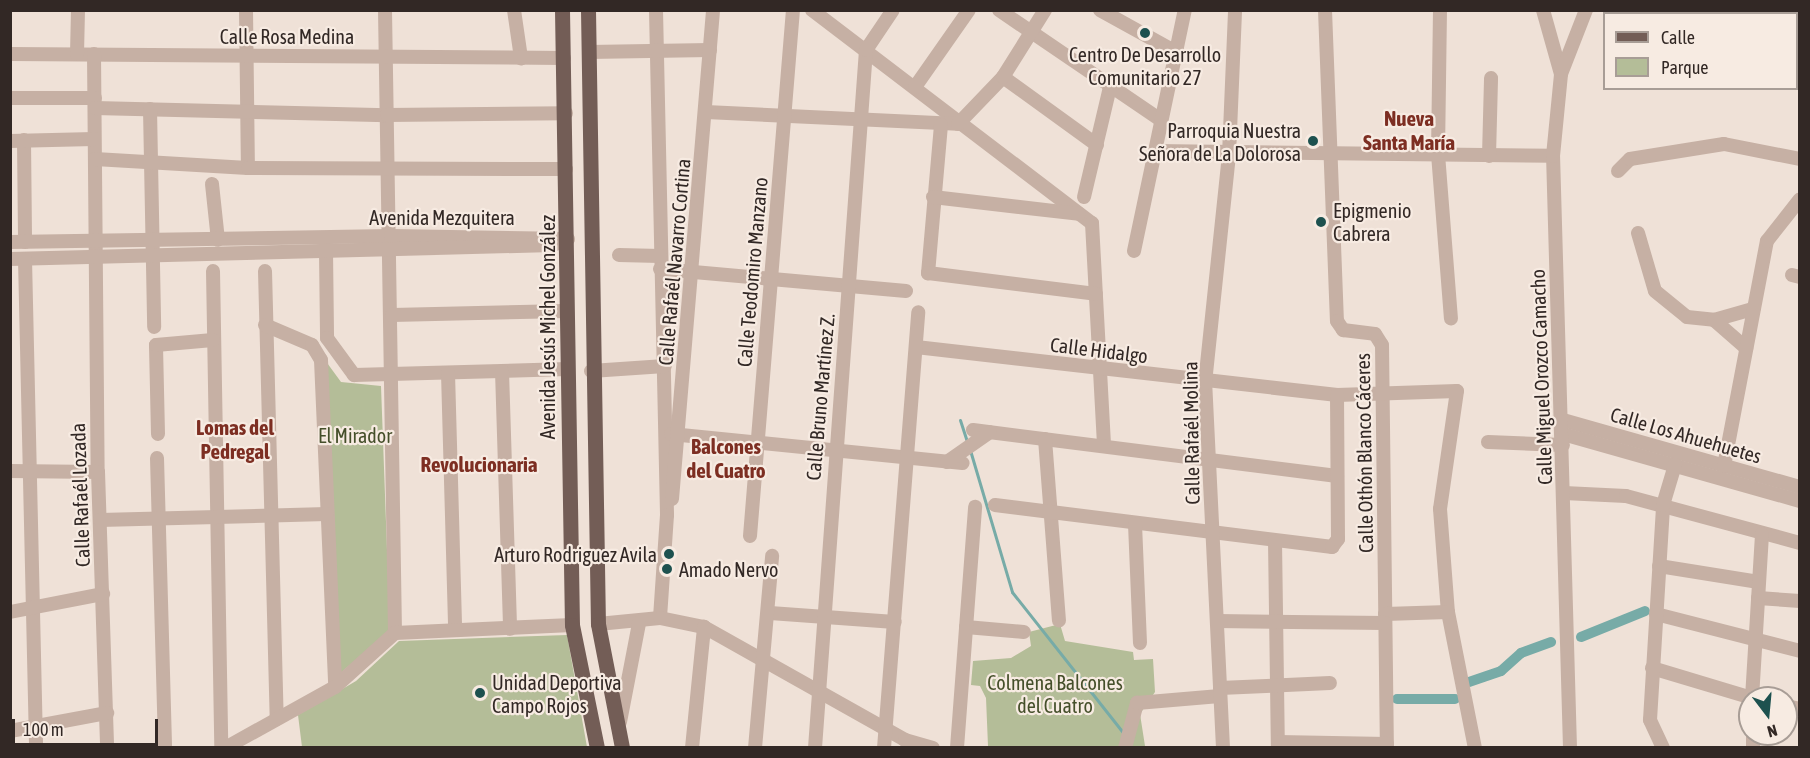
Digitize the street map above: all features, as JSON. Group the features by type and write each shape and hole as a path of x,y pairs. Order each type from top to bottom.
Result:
{"main road":[{"name":"Avenida Jesús Michel González","path":"562,10 566,113 572,626 597,747"},
{"path":"588,10 591,371 598,624 620,722 622,747"},
{"path":"590,102 580,132 582,222 568,239 581,258 584,341 591,371"}],"street":[{"path":"78,10 78,54"},
{"path":"246,10 248,168"},
{"path":"385,10 391,243 395,633"},
{"path":"514,10 521,58"},
{"name":"Calle Rafaél Navarro Cortina","path":"656,10 660,263 665,366 673,434"},
{"name":"Calle Rafaél Navarro Cortina","path":"660,618 673,434 693,272 713,10"},
{"name":"Calle Teodomiro Manzano","path":"750,536 793,10"},
{"path":"866,50 893,10"},
{"path":"915,87 969,10"},
{"path":"999,10 1161,120"},
{"path":"706,112 861,122 958,124 1003,77 1045,10"},
{"path":"1100,10 1176,52"},
{"path":"1134,251 1185,10"},
{"name":"Calle Rafaél Molina","path":"1222,747 1205,383 1229,156 1235,10"},
{"name":"Calle Othón Blanco Cáceres","path":"1324,10 1332,155 1337,321 1343,330 1375,334 1381,341 1387,746"},
{"path":"1440,10 1438,154 1451,318"},
{"path":"1543,10 1561,74"},
{"name":"Calle Miguel Orozco Camacho","path":"1570,747 1563,433 1553,156 1561,74 1586,10"},
{"path":"816,12 915,87 958,124 1079,214 1094,229 1104,446"},
{"path":"589,52 710,50"},
{"name":"Calle Bruno Martínez Z.","path":"815,747 822,618 866,50"},
{"name":"Calle Rosa Medina","path":"10,54 564,58"},
{"name":"Calle Rafaél Lozada","path":"94,54 98,472 107,747"},
{"path":"1003,77 1097,145"},
{"path":"1489,156 1491,78"},
{"path":"1083,197 1110,87"},
{"path":"10,98 150,109 247,112 387,115 566,113"},
{"path":"150,109 154,327"},
{"path":"941,125 928,273 1096,294"},
{"path":"25,242 17,141 94,139"},
{"path":"1618,171 1630,159 1724,144 1800,159"},
{"path":"1155,151 1229,156 1438,154 1553,156"},
{"path":"95,159 248,168 388,171 566,169"},
{"path":"212,184 218,240"},
{"path":"933,197 1079,214"},
{"path":"1724,466 1767,241 1800,199"},
{"path":"1638,233 1658,296 1687,317 1714,320 1753,309"},
{"name":"Avenida Mezquitera","path":"10,242 153,239 553,245 568,239"},
{"name":"Avenida Mezquitera","path":"10,259 326,251 391,243"},
{"path":"326,251 325,319 332,350 354,375 392,376 568,369"},
{"path":"619,255 693,272 906,291"},
{"path":"25,259 27,471 36,747"},
{"path":"213,271 215,517 223,747 335,687 395,633 572,626"},
{"path":"266,271 269,516 277,719"},
{"path":"392,315 567,311"},
{"path":"884,747 909,458 918,312"},
{"path":"1714,320 1746,348"},
{"path":"265,325 317,350 335,687"},
{"path":"158,434 158,342 213,340"},
{"name":"Calle Hidalgo","path":"916,347 1205,383 1337,394 1457,391 1440,509 1448,612"},
{"path":"591,371 665,366"},
{"path":"502,371 510,629"},
{"path":"448,373 455,630"},
{"path":"995,506 1275,542 1335,545 1338,476 1337,394"},
{"path":"673,434 954,461 982,432 1338,476"},
{"path":"1488,442 1563,433"},
{"name":"Calle Los Ahuehuetes","path":"1563,433 1800,501"},
{"name":"Calle Los Ahuehuetes","path":"1563,433 1724,466 1800,487"},
{"path":"1045,439 1059,620"},
{"path":"158,458 165,747"},
{"path":"1663,747 1650,724 1652,668 1664,505 1675,465"},
{"path":"10,471 98,472"},
{"path":"1564,493 1626,496 1800,543"},
{"path":"957,747 975,507"},
{"path":"100,520 327,514"},
{"path":"1135,524 1140,643"},
{"path":"1753,686 1762,534"},
{"path":"1275,542 1278,745 1387,746"},
{"path":"755,747 763,659 770,613 772,556"},
{"path":"1659,566 1759,582"},
{"path":"10,612 103,594"},
{"path":"1758,598 1800,601"},
{"path":"1217,621 1385,619 1448,612 1475,747"},
{"path":"770,613 895,622"},
{"path":"1656,614 1800,651"},
{"path":"598,624 639,624 660,618 705,627 886,728 933,747"},
{"path":"620,722 639,624"},
{"path":"692,747 705,627"},
{"path":"966,627 1024,632"},
{"path":"1652,668 1738,694"},
{"path":"1125,746 1133,708 1143,701 1278,685 1330,683"},
{"path":"10,731 107,714"}],"green space":[{"name":"El Mirador","path":"322,356 341,382 381,386 390,631 338,675"},
{"name":"Colmena Balcones del Cuatro","path":"1060,624 1065,641 1133,652 1134,660 1153,659 1155,692 1140,714 1145,746 1153,747 988,746 986,698 980,686 971,685 973,661 1011,658 1031,646 1029,632"},
{"name":"Unidad Deportiva Campo Rojos","path":"567,635 587,747 302,747 298,715 356,681 399,641"}],"waterway":[{"path":"960,420 968,444"},
{"path":"970,450 1012,592 1124,734"},
{"path":"1581,637 1645,611"},
{"path":"1469,682 1501,671 1521,653 1551,642"},
{"path":"1397,699 1455,699"}],"place":[{"name":"Centro De Desarrollo Comunitario 27","path":"1145,33"},
{"name":"Parroquia Nuestra Señora de La Dolorosa","path":"1313,141"},
{"name":"Epigmenio Cabrera","path":"1321,222"},
{"name":"Arturo Rodriguez Avila","path":"669,554"},
{"name":"Amado Nervo","path":"667,569"},
{"name":"Unidad Deportiva Campo Rojos","path":"480,693"}],"district":[{"name":"Nueva Santa María","path":"1409,130"},
{"name":"Lomas del Pedregal","path":"235,439"},
{"name":"Balcones del Cuatro","path":"726,458"},
{"name":"Revolucionaria","path":"479,464"}]}
